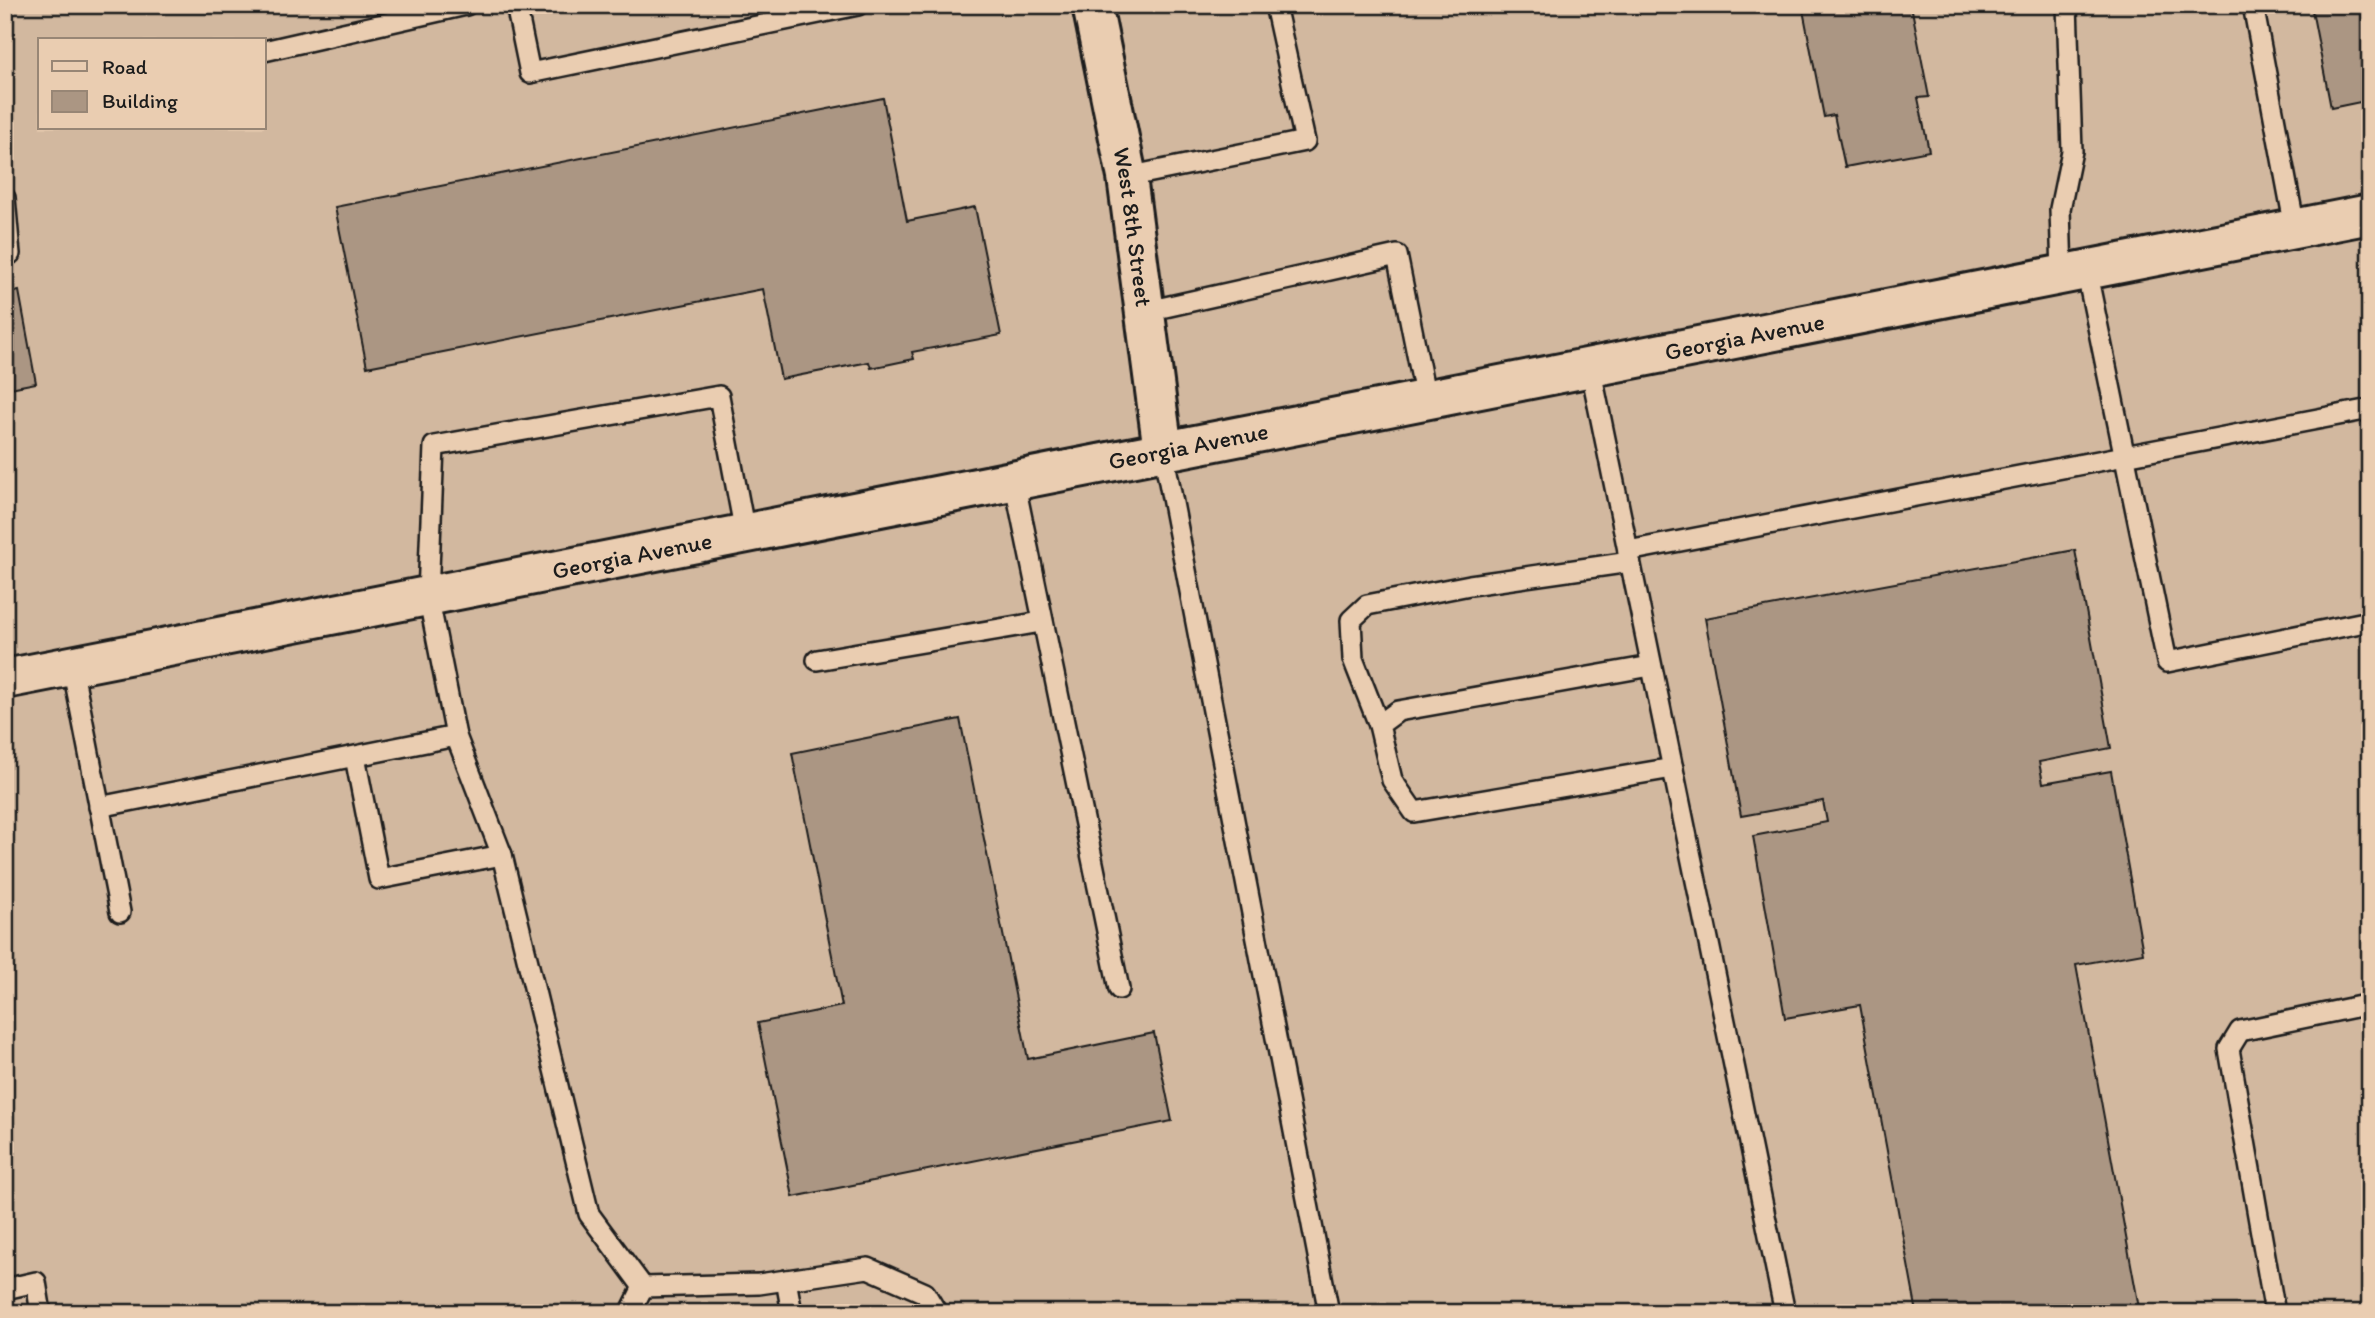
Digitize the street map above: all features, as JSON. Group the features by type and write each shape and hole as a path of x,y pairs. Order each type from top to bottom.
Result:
{"street":[{"name":"West 8th Street","path":"1092,5 1127,177 1163,450"},
{"name":"Georgia Avenue","path":"5,679 2370,214"}],"lane":[{"path":"266,51 466,5"},
{"path":"516,5 530,73 858,5"},
{"path":"1127,177 1306,141 1275,5"},
{"path":"2067,5 2072,151 2060,209 2124,456 2167,662 2370,621"},
{"path":"2253,5 2295,228"},
{"path":"5,198 10,254 5,255"},
{"path":"1143,312 1397,255 1426,399"},
{"path":"1590,366 1785,1313"},
{"path":"643,1287 589,1214 502,855 456,737 428,595 433,446 719,396 745,533"},
{"path":"1673,768 1414,812 1392,780 1379,725 1353,659 1351,620 1367,605 1629,557 2370,409"},
{"path":"1163,450 1329,1313"},
{"path":"1013,480 1119,989"},
{"path":"817,660 1041,622"},
{"path":"72,666 120,912"},
{"path":"1379,725 1398,711 1651,666"},
{"path":"99,807 456,737"},
{"path":"355,757 379,879 502,855"},
{"path":"2275,1313 2229,1049 2240,1031 2370,1004"},
{"path":"643,1287 758,1284 868,1268 925,1293 937,1313"},
{"path":"786,1280 792,1313"},
{"path":"5,1289 36,1282 41,1313"},
{"path":"630,1313 643,1287"}],"shaded area":[{"path":"5,5 2370,5 2370,1313 5,1313"}],"building":[{"path":"1802,5 1911,5 1929,97 1918,98 1929,151 1845,167 1834,115 1824,117"},
{"path":"2311,5 2370,5 2370,100 2331,108"},
{"path":"883,98 907,221 975,207 1001,335 912,352 914,359 871,368 869,362 781,379 763,289 367,367 335,207"},
{"path":"19,291 36,383 5,389 5,294"},
{"path":"2075,550 2111,748 2039,762 2043,783 2111,771 2143,953 2076,965 2140,1313 1917,1313 1860,1005 1785,1018 1753,836 1827,822 1823,801 1741,816 1705,618"},
{"path":"960,719 1028,1059 1154,1033 1172,1121 793,1197 758,1023 842,1006 792,753"}]}
